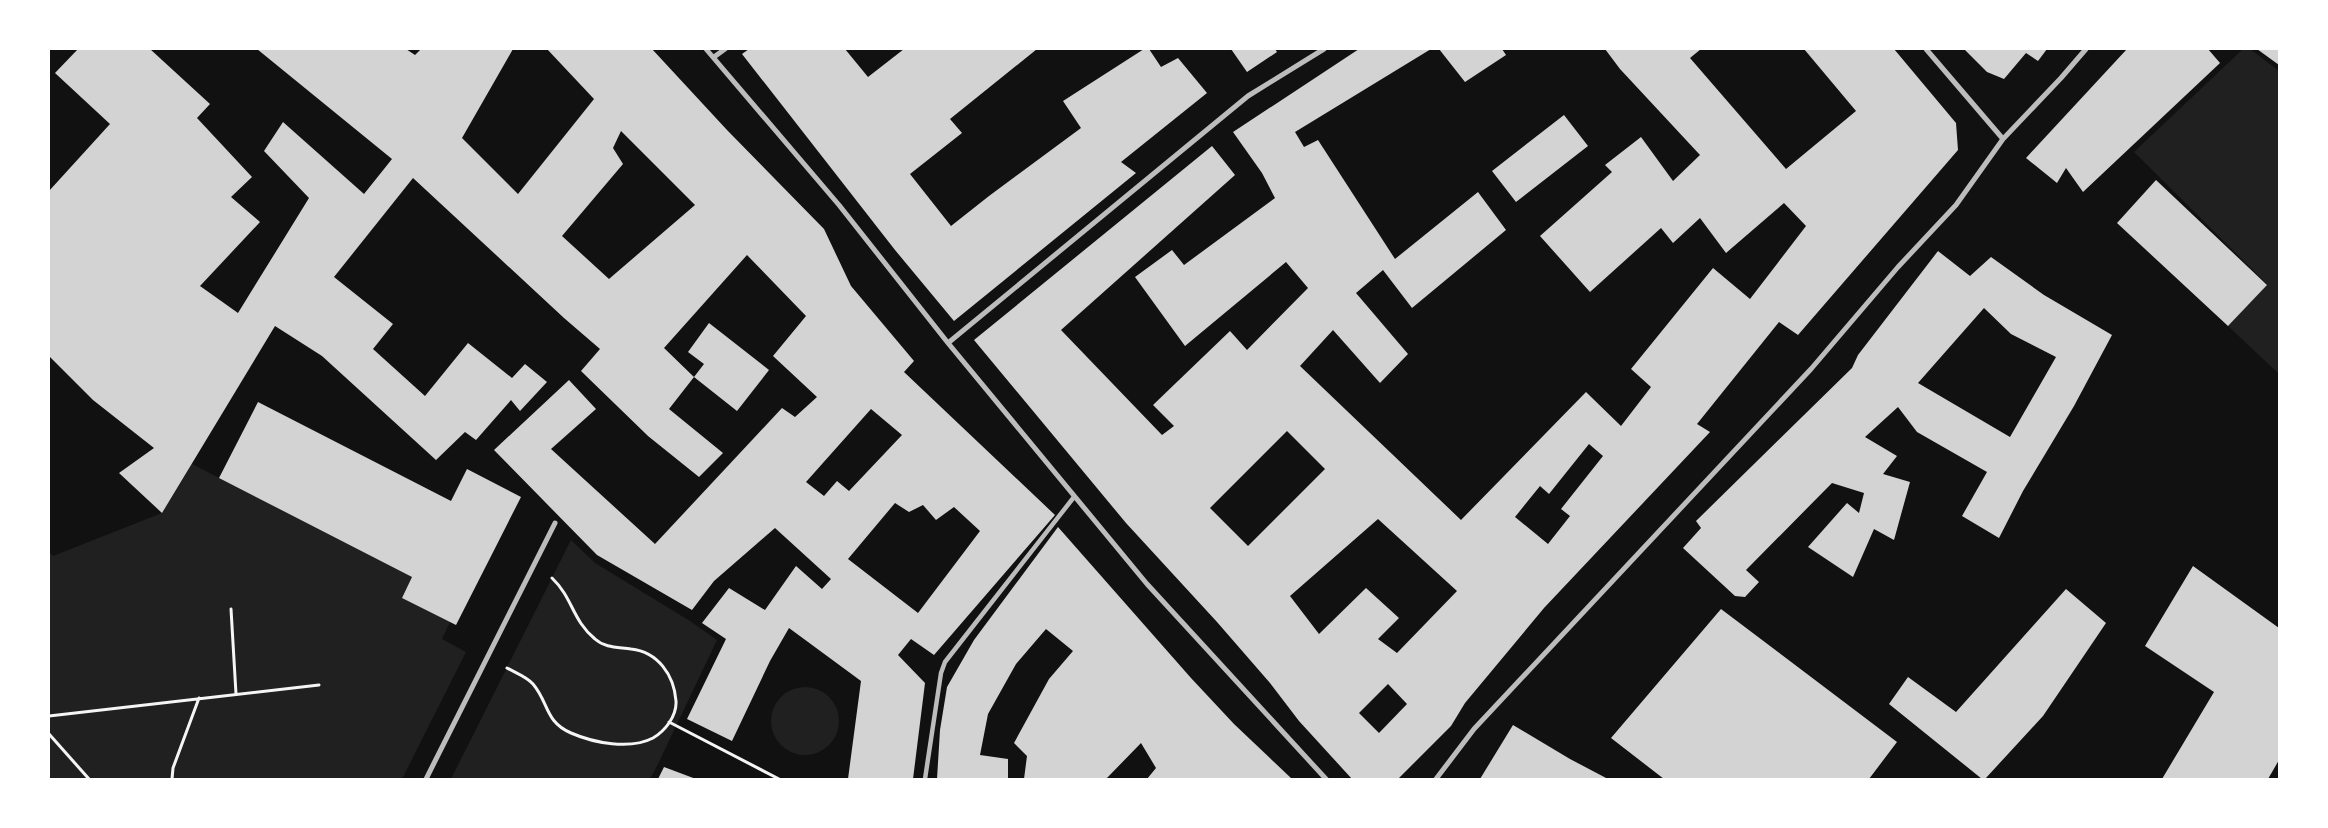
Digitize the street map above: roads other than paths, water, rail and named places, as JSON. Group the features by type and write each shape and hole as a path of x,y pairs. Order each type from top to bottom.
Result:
{"street":[{"path":"706,49 839,205 948,343 1147,584 1326,779"},
{"path":"714,57 725,49"},
{"path":"948,343 1248,96 1324,49"},
{"path":"1926,49 2003,139"},
{"path":"1436,779 1474,729 1805,376 1898,267 1956,205 2003,139 2086,49"},
{"path":"925,779 937,693 945,662 1074,497"},
{"path":"426,779 555,523"}]}
